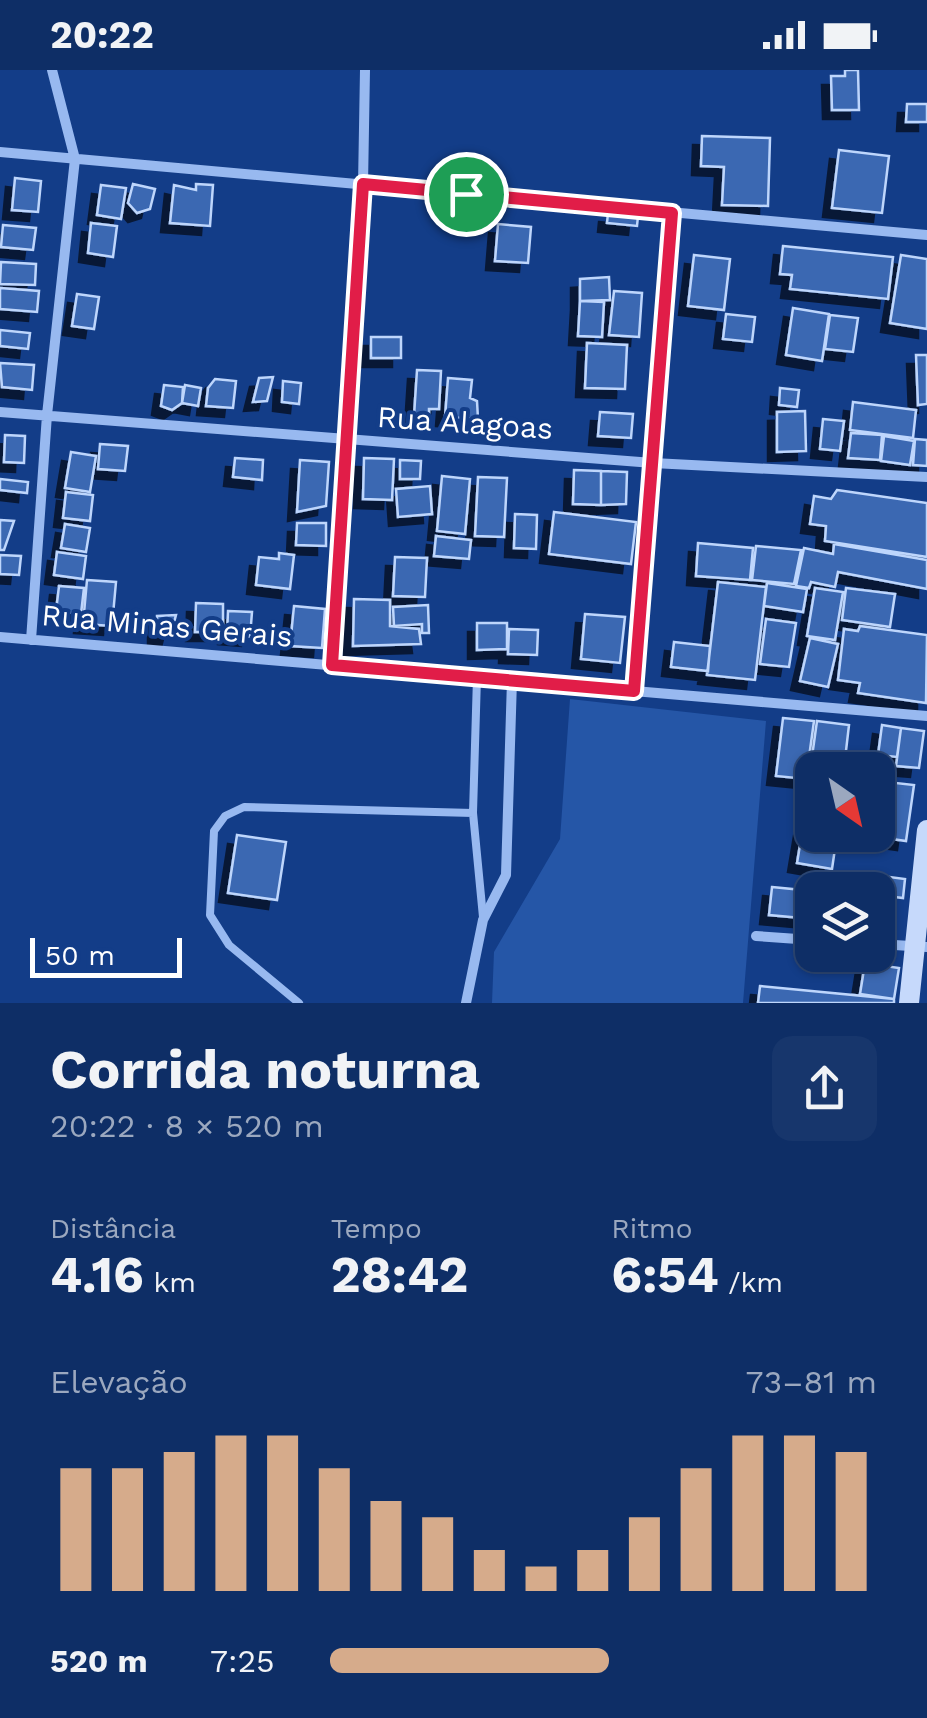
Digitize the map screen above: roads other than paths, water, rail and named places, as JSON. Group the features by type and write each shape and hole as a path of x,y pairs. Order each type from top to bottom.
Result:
{"street":[{"path":"32,640 47,415 75,158 52,70"},
{"path":"332,665 363,184 366,70"},
{"path":"0,152 927,236"},
{"path":"634,691 672,213"},
{"name":"Rua Alagoas","path":"0,412 653,462 927,477"},
{"name":"Rua Minas Gerais","path":"0,637 927,716"},
{"path":"466,1003 483,920 506,875 512,680"},
{"path":"909,1003 921,947 927,830"},
{"path":"756,936 795,939"},
{"path":"895,945 921,947"}],"lane":[{"path":"478,677 473,813 483,920"},
{"path":"299,1003 229,946 210,915 214,831 225,816 244,807 473,813"}]}
